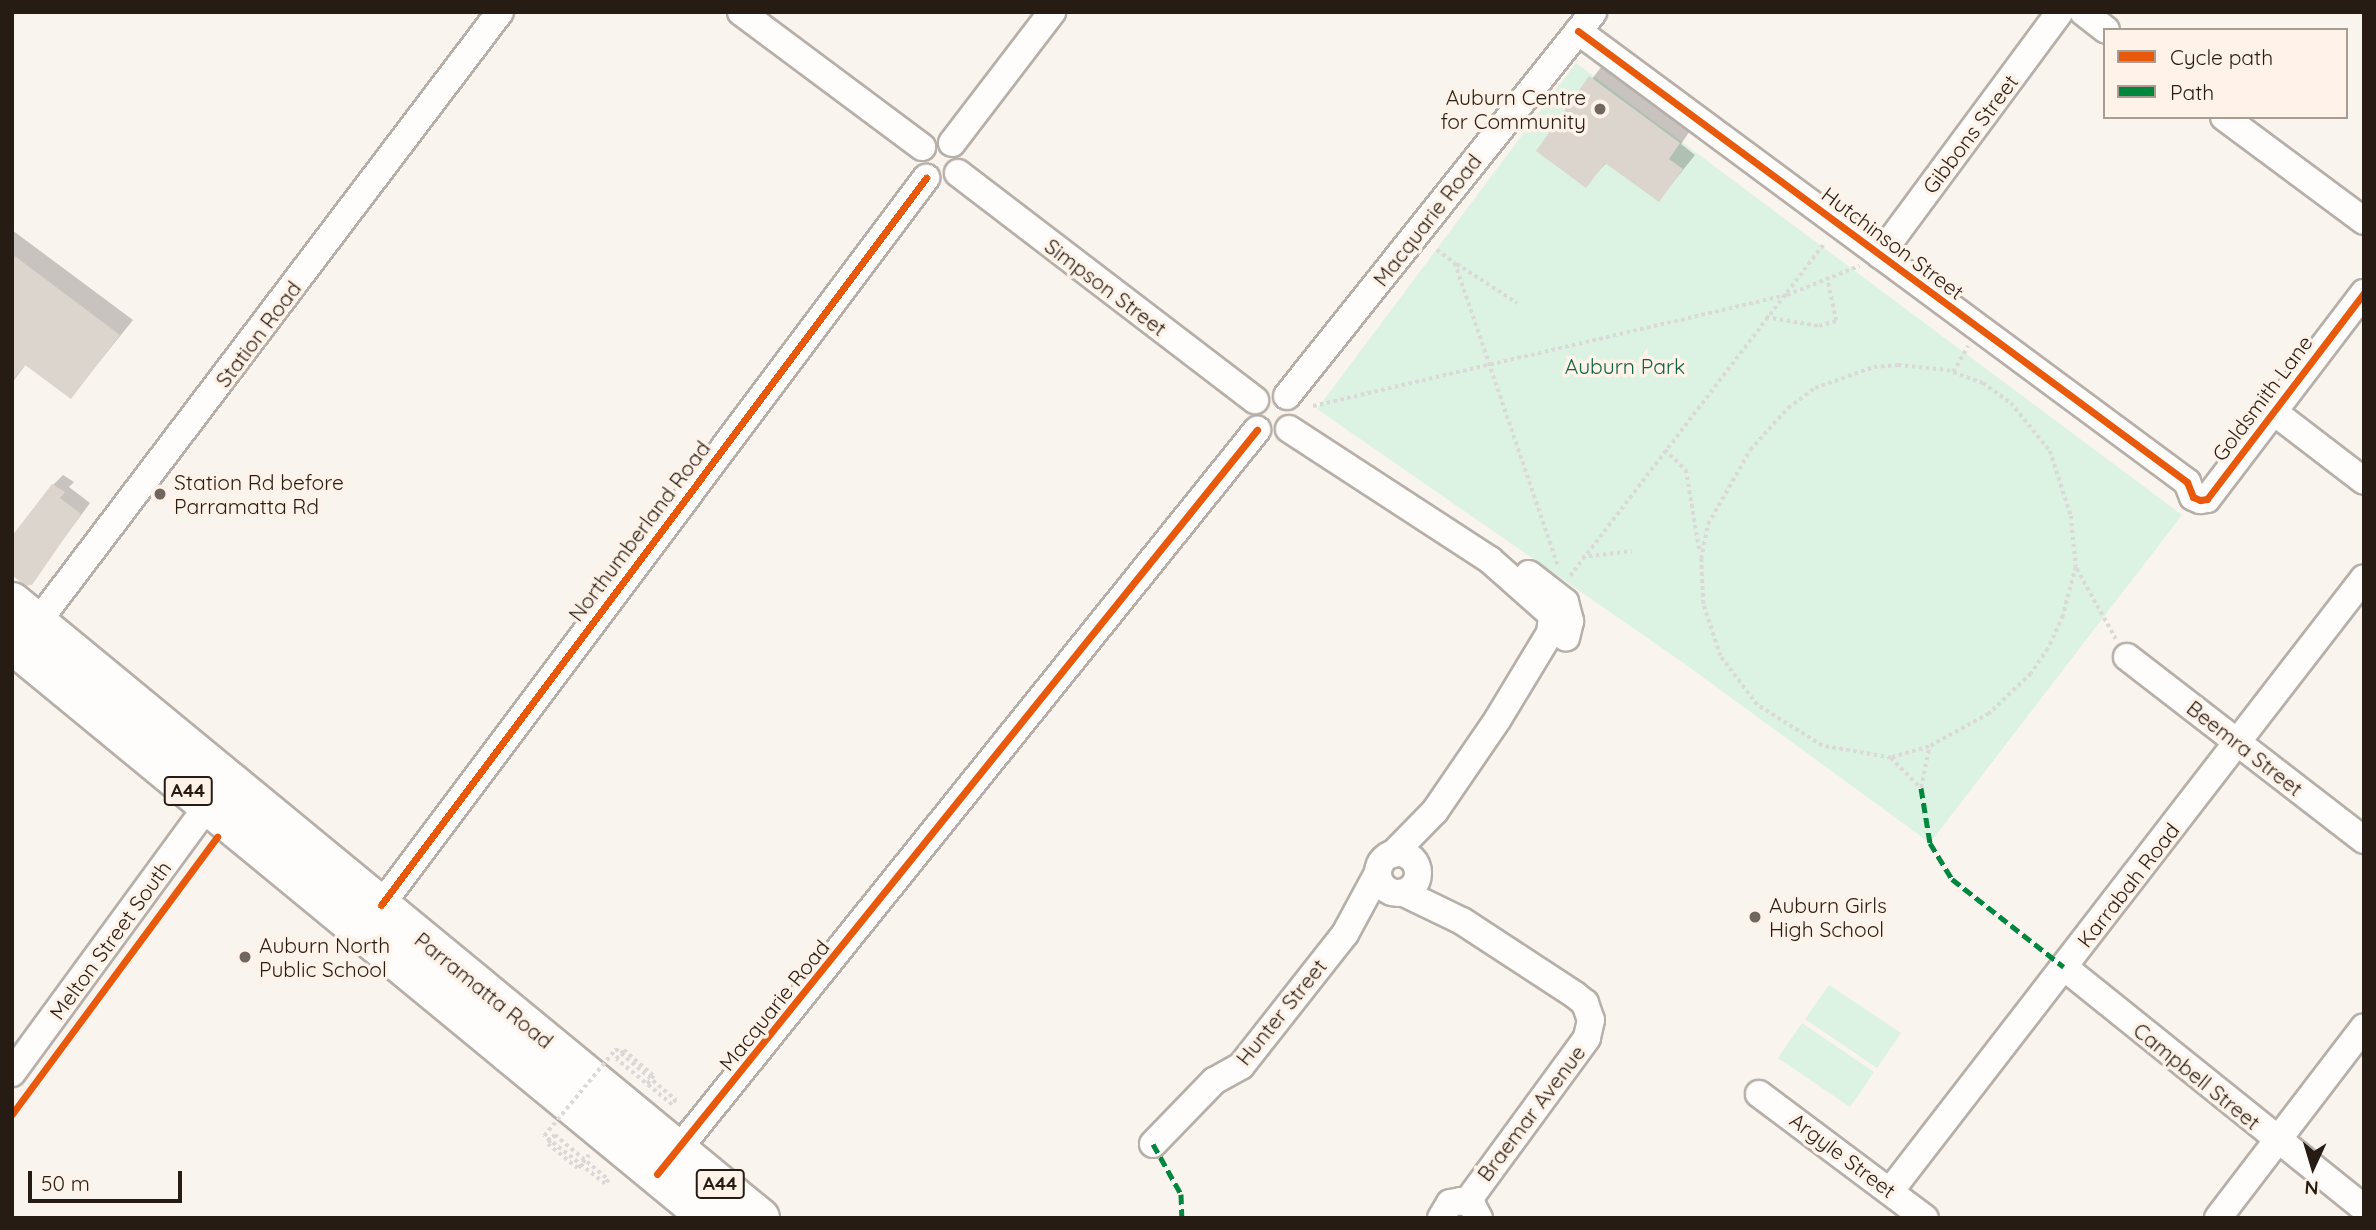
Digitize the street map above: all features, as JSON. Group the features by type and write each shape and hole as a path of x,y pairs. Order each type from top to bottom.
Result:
{"highway":[{"name":"Parramatta Road","path":"19,634 207,807 668,1163 761,1218"},
{"name":"Parramatta Road","path":"19,634 381,905 668,1163 709,1218"}],"street":[{"name":"Station Road","path":"19,634 500,12"},
{"path":"741,12 922,147"},
{"path":"952,143 1052,12"},
{"name":"Gibbons Street","path":"1880,255 2060,12"},
{"path":"2082,12 2103,28"},
{"name":"Hutchinson Street","path":"1586,22 1839,225 2187,482"},
{"name":"Macquarie Road","path":"1287,396 1586,22"},
{"path":"2227,119 2364,221"},
{"path":"933,140 952,143 961,161 958,173 940,183 926,178 917,160 922,147 933,140"},
{"name":"Simpson Street","path":"958,173 1255,400"},
{"name":"Northumberland Road","path":"381,905 926,178"},
{"name":"Goldsmith Lane","path":"2187,482 2193,497 2207,499 2364,293"},
{"path":"1267,392 1287,396 1295,410 1289,429 1277,436 1257,430 1251,419 1255,400 1267,392"},
{"path":"2274,412 2364,481"},
{"path":"1289,429 1490,559 1557,594"},
{"name":"Macquarie Road","path":"668,1163 1257,430"},
{"name":"Karrabah Road","path":"1891,1190 2364,578"},
{"name":"Hunter Street","path":"1153,1144 1214,1081 1241,1066 1345,934 1400,875 1435,811 1498,719 1550,633 1557,594"},
{"name":"Beemra Street","path":"2127,657 2364,840"},
{"name":"Melton Street South","path":"12,1073 207,807"},
{"name":"Braemar Avenue","path":"1400,875 1462,921 1585,1003 1591,1020 1587,1038 1473,1210"},
{"name":"Campbell Street","path":"2064,967 2277,1141 2364,1208"},
{"path":"2218,1218 2364,1027"},
{"name":"Argyle Street","path":"1759,1094 1925,1218"},
{"path":"1441,1218 1450,1203 1473,1210"}],"path":[{"path":"1632,551 1582,557 1839,225"},
{"path":"1437,250 1517,303"},
{"path":"1313,406 1489,367 1787,295 1828,282 1880,255"},
{"path":"1455,263 1557,594"},
{"path":"1766,317 1819,326 1836,321 1828,282"},
{"path":"1953,372 1979,328"},
{"path":"1665,450 1686,470 1701,557 1703,604 1715,643 1729,671 1757,705 1822,746 1891,758 1929,747 1989,714 2031,674 2063,616 2076,568 2066,490 2050,451 2011,403 1983,383 1953,372 1898,365 1874,367 1844,376 1800,398 1764,432 1738,467 1708,524 1701,557"},
{"path":"2076,568 2127,657"},
{"path":"1891,758 1921,788 1929,747"},
{"path":"614,1176 588,1155 578,1168 548,1144 555,1135 609,1180 605,1184 544,1136 616,1049 676,1100 672,1105 616,1059 624,1050 654,1076 644,1088 670,1110"}],"green space":[{"name":"Auburn Park","path":"1576,63 2182,515 1930,843 1685,664 1317,409"},
{"path":"1829,985 1901,1033 1877,1068 1805,1019"},
{"path":"1802,1023 1874,1072 1850,1107 1778,1058"}],"building":[{"name":"Auburn Centre for Community","path":"1589,76 1680,143 1669,159 1683,169 1659,202 1605,163 1586,188 1536,151"},
{"path":"12,254 120,335 71,399 25,365 12,381"},
{"path":"52,484 65,492 60,498 81,514 32,585 25,586 12,575 12,536"}],"marked path":[{"path":"1921,788 1930,843 1952,879 2064,967"},
{"path":"1153,1144 1181,1194 1182,1218"}],"cycle path":[{"path":"1578,31 2187,482 2193,497 2200,500 2207,499 2364,293"},
{"path":"381,905 926,178"},
{"path":"657,1174 1257,430"},
{"path":"12,1114 217,837"}],"place":[{"name":"Auburn Centre for Community","path":"1600,109"},
{"name":"Station Rd before Parramatta Rd","path":"160,494"},
{"name":"Auburn Girls High School","path":"1755,917"},
{"name":"Auburn North Public School","path":"245,957"}]}
